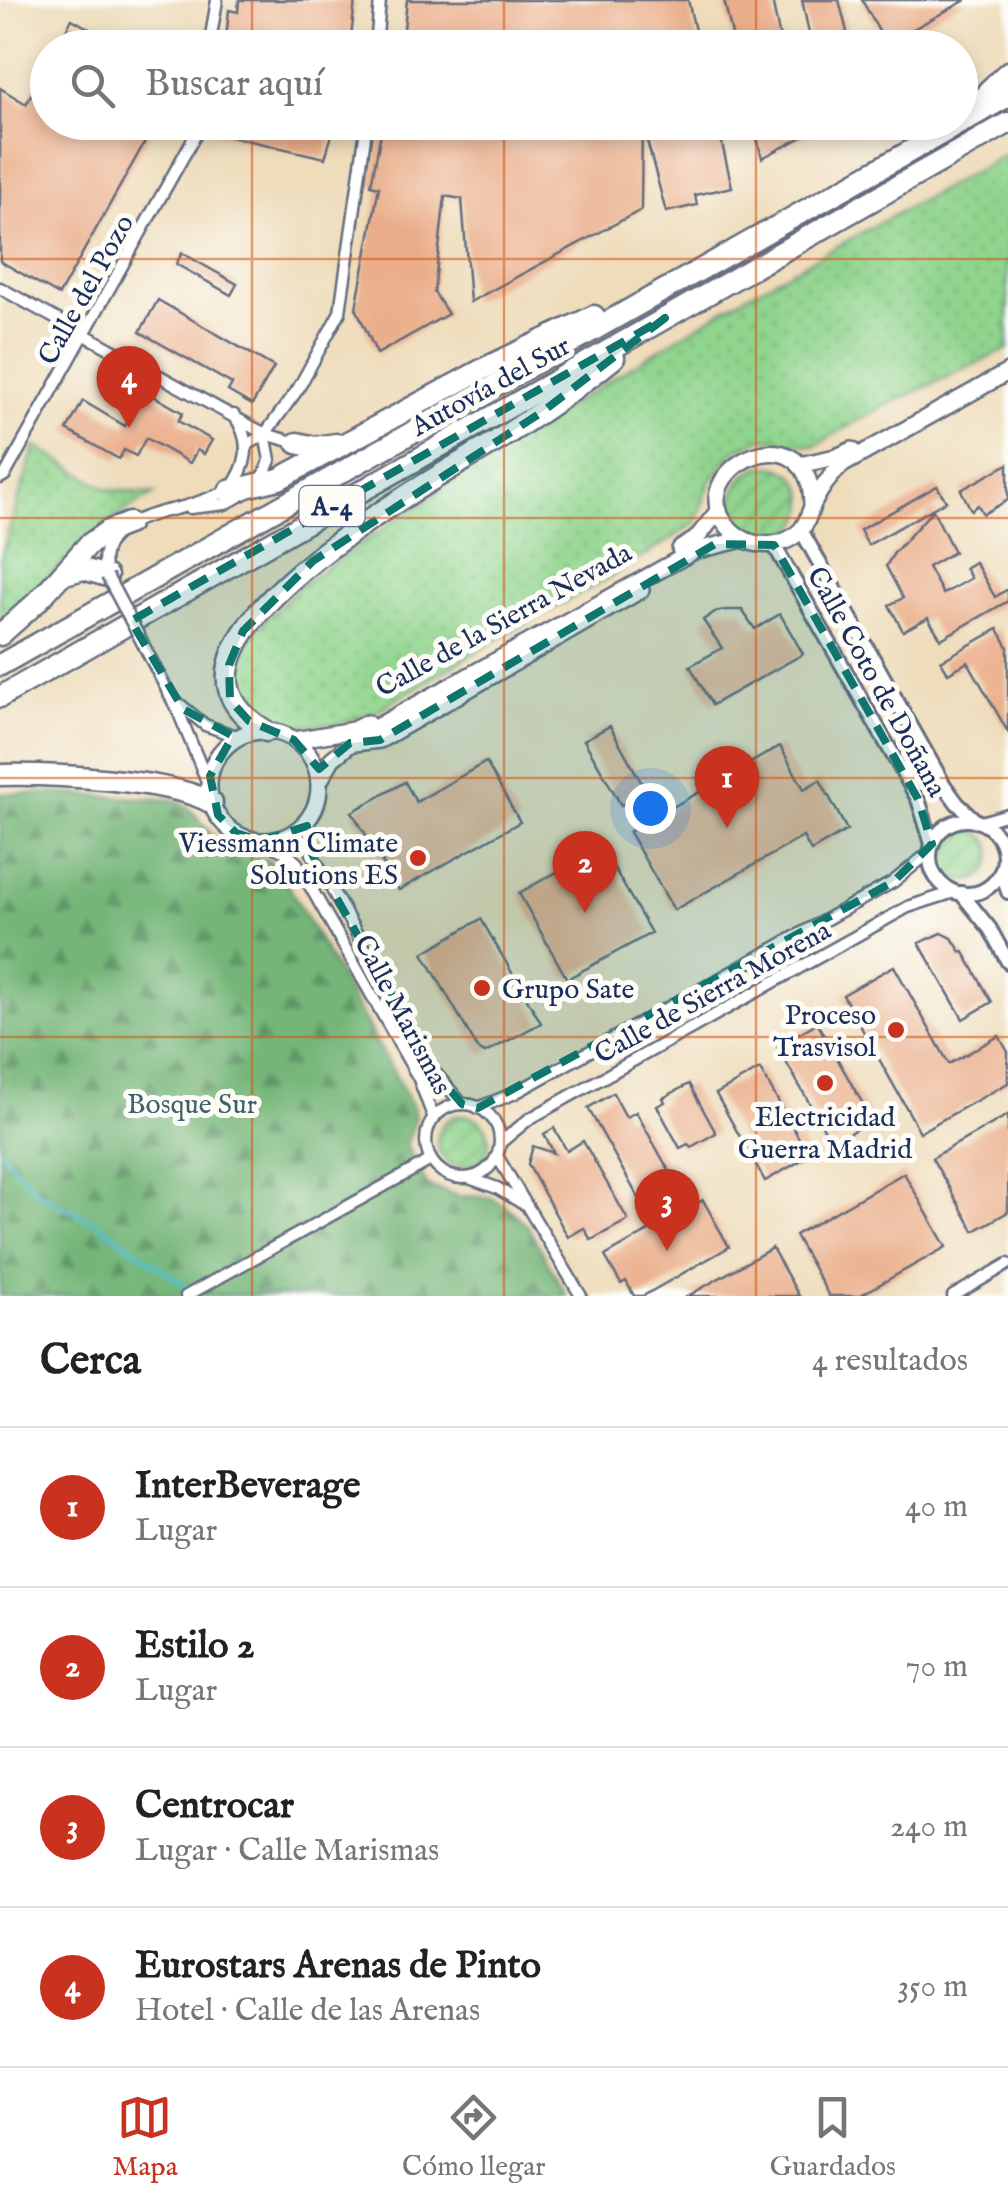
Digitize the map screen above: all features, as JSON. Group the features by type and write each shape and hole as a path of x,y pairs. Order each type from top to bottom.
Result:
{"highway":[{"path":"978,109 988,91 1008,72"},
{"name":"Autovía del Sur","path":"978,112 1008,96"},
{"name":"Autovía del Sur","path":"0,697 1008,123"},
{"name":"Autovía del Sur","path":"5,661 930,140"},
{"path":"229,491 280,479 485,368 626,302 657,296"},
{"path":"266,731 236,710 230,700 228,679 233,649 270,599 312,561 542,412 666,318"},
{"path":"297,443 315,447 347,441"},
{"path":"0,635 65,574 88,545 128,523"},
{"path":"65,574 83,569 107,576"},
{"path":"0,775 42,775 210,794"}],"main road":[{"path":"1008,363 836,457 799,464 776,453 762,452 739,460 724,478 719,510 726,524 742,538 774,545 800,530 829,478 842,465 1008,372"},
{"path":"799,464 812,493 812,505"},
{"name":"Calle de la Sierra Nevada","path":"294,740 353,730 416,697 696,539 719,510"},
{"path":"318,782 332,759 355,740 380,740 614,608 715,544 742,538"},
{"path":"266,731 294,740 311,758 318,782 315,807 308,818 283,838 261,841 236,833 226,825 210,794 217,757 239,736 266,731"}],"street":[{"path":"213,30 217,0"},
{"path":"378,30 380,0"},
{"name":"Calle del Pozo","path":"3,477 86,335 192,140"},
{"path":"247,445 265,434 298,389 340,312 364,140"},
{"path":"0,288 265,434 297,443"},
{"path":"210,794 168,689 102,564 112,538 128,523 229,491 246,463 247,445 233,415"},
{"path":"176,508 225,504 256,486 270,460 265,434"},
{"name":"Calle Coto de Doñana","path":"800,530 944,786 978,821"},
{"name":"Calle Coto de Doñana","path":"774,545 918,800 931,848"},
{"path":"168,689 183,709 204,725 239,736"},
{"path":"1008,814 949,824 931,848 935,876 958,892 990,929 1008,962"},
{"name":"Calle Marismas","path":"308,818 312,854 433,1070 462,1104"},
{"path":"978,821 999,838 1008,892"},
{"name":"Calle Marismas","path":"261,841 285,852 297,863 412,1066 434,1119"},
{"name":"Calle de Sierra Morena","path":"478,1108 515,1093 893,882 931,848"},
{"path":"958,892 986,889 1004,863"},
{"name":"Calle de Sierra Morena","path":"500,1144 530,1120 847,941 908,908 958,892"},
{"path":"468,1178 480,1174 496,1156 500,1144 494,1122 478,1108 462,1104 441,1111 434,1119 426,1139 431,1160 447,1175 497,1188 524,1204"},
{"path":"496,1156 581,1296"},
{"path":"186,1296 431,1160"},
{"path":"953,1296 1008,1264"}],"highlighted area":[{"path":"665,318 542,412 313,561 243,631 229,665 230,700 249,721 294,740 319,769 350,743 380,740 715,544 774,545 918,799 932,844 893,882 478,1108 462,1104 433,1070 312,854 307,826 261,841 236,833 218,815 210,776 233,736 183,709 131,621"}],"green space":[{"path":"1008,153 1008,349 886,405 814,446 763,438 733,452 710,482 696,523 607,579 375,712 337,724 290,727 254,714 237,684 250,636 298,587 560,411 744,297"},
{"path":"35,446 107,489 154,494 91,537 0,627 0,560"},
{"path":"769,466 794,477 805,502 794,527 769,538 744,527 733,502 744,477"},
{"name":"Bosque Sur","path":"0,794 177,800 218,840 278,867 413,1107 415,1120 406,1146 428,1186 458,1196 489,1197 505,1205 527,1225 567,1296 0,1296"},
{"path":"966,829 984,837 992,855 984,873 966,881 948,873 940,855 948,837"},
{"path":"463,1115 482,1122 489,1141 482,1160 463,1167 444,1160 437,1141 444,1122"}],"building":[{"path":"239,0 355,0 352,30 227,30 229,10 238,12"},
{"path":"407,0 688,0 695,30 404,30"},
{"path":"724,0 772,0 778,30 731,30"},
{"path":"802,0 839,0 846,30 808,30"},
{"path":"862,0 966,0 911,30 878,30"},
{"path":"72,19 91,30 66,30"},
{"path":"0,88 26,104 30,97 30,140 146,140 59,295 0,261"},
{"path":"246,140 330,140 325,158"},
{"path":"380,140 642,140 641,210 470,302 462,199 445,196 434,292 448,314 377,354 356,308 379,187 371,185"},
{"path":"647,140 721,140 732,187 695,195 697,205 666,212"},
{"path":"758,140 796,140 762,158"},
{"path":"182,253 237,284 231,295 176,264"},
{"path":"158,300 274,367 252,405 228,391 232,384 140,332"},
{"path":"145,391 183,413 178,421 212,440 204,454 197,450 190,463 146,438 136,456 124,450 119,459 67,430 83,401 125,426"},
{"path":"1008,464 1008,500 983,514 978,505 971,510 961,490"},
{"path":"937,486 946,501 868,545 860,530"},
{"path":"933,510 954,552 928,567 943,594 971,578 965,568 975,562 995,597 1008,589 1008,601 941,639 928,618 903,631 889,605 903,598 886,566"},
{"path":"726,610 742,610 755,629 780,614 803,654 712,705 690,666 722,648 703,620"},
{"path":"998,629 1008,647 1008,732 968,662 948,673 941,661"},
{"path":"610,726 646,791 621,805 584,740"},
{"path":"780,746 804,789 820,780 847,830 811,851 803,837 674,910 629,832"},
{"name":"Viessmann Climate Solutions ES","path":"486,762 520,822 399,890 352,812 405,782 416,802"},
{"path":"602,847 651,933 567,979 519,893"},
{"name":"Grupo Sate","path":"481,919 541,1023 485,1053 478,1049 423,953"},
{"path":"942,933 963,951 992,1002 963,1019 919,943"},
{"path":"894,966 949,1064 999,1036 1008,1052 1008,1083 920,1132 843,995"},
{"name":"Electricidad Guerra Madrid","path":"817,1023 872,1120 832,1143 777,1046"},
{"path":"760,1069 809,1156 765,1181 716,1094"},
{"path":"689,1084 716,1133 691,1147 688,1144 680,1148 657,1106 665,1102 663,1098"},
{"path":"613,1093 626,1117 636,1112 677,1185 642,1204 588,1108"},
{"path":"1008,1115 1008,1212 974,1231 932,1158"},
{"path":"554,1128 567,1151 583,1141 628,1220 591,1240 584,1228 568,1237 528,1164 533,1146 554,1153 544,1134"},
{"path":"904,1173 946,1247 859,1296 829,1296 795,1235"},
{"path":"703,1200 729,1247 643,1296 634,1296 626,1281 621,1284 605,1256"},
{"path":"772,1248 799,1296 688,1296"}],"waterway":[{"path":"0,1151 40,1195 97,1223 200,1296"}],"place":[{"name":"Eurostars Arenas de Pinto","path":"129,428"},
{"name":"InterBeverage","path":"727,828"},
{"name":"Viessmann Climate Solutions ES","path":"418,858"},
{"name":"Estilo 2","path":"585,913"},
{"name":"Grupo Sate","path":"482,988"},
{"name":"Proceso Trasvisol","path":"896,1030"},
{"name":"Electricidad Guerra Madrid","path":"825,1083"},
{"name":"Centrocar","path":"667,1251"}]}
